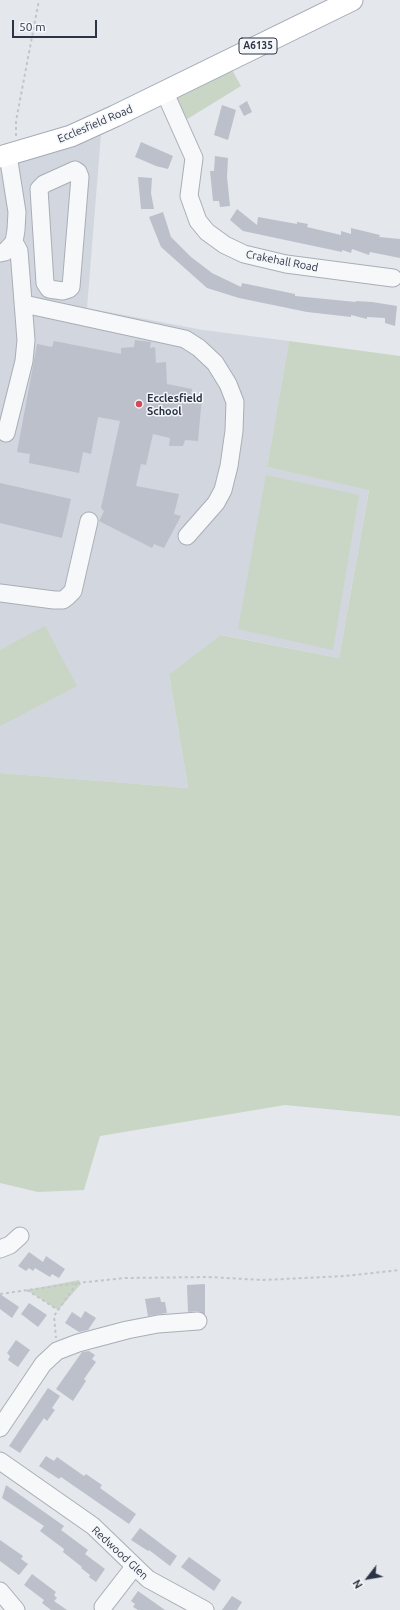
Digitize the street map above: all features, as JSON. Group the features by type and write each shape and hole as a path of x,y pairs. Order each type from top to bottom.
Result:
{"main road":[{"name":"A6135","path":"165,93 352,0"},
{"name":"Ecclesfield Road","path":"7,155 71,136 165,93"}],"street":[{"name":"Crakehall Road","path":"165,93 194,158 189,196 198,220 207,232 225,245 244,254 286,264 393,278"},
{"path":"6,433 24,361 26,340 19,251 14,242 17,214 7,155"},
{"path":"75,170 78,172 80,177 71,286 66,291 48,289 45,283 40,212 40,186 72,171 75,170"},
{"path":"17,214 40,212"},
{"path":"0,253 5,252 14,242"},
{"path":"24,304 184,339 199,348 215,363 228,384 235,402 234,431 229,466 223,490 216,503 187,536"},
{"path":"0,593 54,600 63,600 68,597 73,591 89,521"},
{"path":"0,1249 10,1245 20,1236"},
{"path":"2,1422 43,1364 57,1351 78,1343 127,1330 158,1324 198,1321"},
{"name":"Redwood Glen","path":"0,1461 93,1526 148,1579 198,1606"},
{"path":"103,1607 134,1567"}],"path":[{"path":"7,155 16,121 39,0"},
{"path":"0,1294 76,1283 125,1278 209,1277 263,1280 345,1276 400,1270"},
{"path":"57,1351 54,1316 76,1283"},
{"path":"27,1290 58,1310"}],"shaded area":[{"name":"Ecclesfield School","path":"101,134 87,308 203,330 289,341 267,467 369,489 339,658 222,635 169,674 188,788 0,773 0,166"}],"green space":[{"path":"232,70 241,86 184,121 176,106 177,98 182,93"},
{"path":"289,341 400,356 400,1116 285,1105 100,1136 84,1190 38,1192 0,1183 0,773 188,788 169,674 221,635 339,658 369,490 267,467"},
{"path":"266,475 359,495 333,650 238,629"},
{"path":"45,626 77,686 0,726 0,650"},
{"path":"79,1280 81,1284 58,1310 27,1290"}],"building":[{"path":"247,101 252,112 244,116 239,106"},
{"path":"222,105 236,110 228,140 214,135"},
{"path":"141,142 173,156 168,169 156,166 135,157"},
{"path":"215,156 228,158 227,177 230,206 220,207 219,201 213,201 210,171 214,171"},
{"path":"138,177 152,178 151,193 154,209 141,209"},
{"path":"237,209 257,225 258,217 297,224 297,222 308,224 307,227 341,235 341,231 351,234 351,228 380,235 379,237 400,239 400,258 370,252 369,255 352,249 351,253 342,250 342,252 243,231 230,220"},
{"path":"163,212 171,237 191,257 212,273 241,287 242,283 295,294 295,296 356,302 372,302 397,306 395,326 385,323 385,318 367,317 367,319 351,315 351,317 307,312 239,298 207,288 161,247 149,217"},
{"path":"135,340 151,342 150,348 155,347 156,363 166,362 167,384 192,389 191,396 202,397 198,441 185,440 183,446 169,446 170,438 153,434 146,465 141,464 136,486 179,494 174,514 181,516 164,548 154,544 152,548 99,521 104,511 101,508 120,421 98,417 91,454 83,452 79,473 29,463 30,454 17,452 37,344 52,347 54,341 121,354 121,348 134,347"},
{"path":"0,483 71,499 62,538 0,523"},
{"path":"29,1252 43,1262 46,1256 65,1269 59,1278 52,1274 50,1277 35,1268 33,1271 29,1268 26,1271 18,1266"},
{"path":"205,1284 205,1315 198,1311 188,1312 187,1285"},
{"path":"0,1294 19,1307 12,1318 0,1309"},
{"path":"160,1297 161,1302 165,1302 167,1313 148,1316 145,1299"},
{"path":"29,1303 47,1315 38,1327 21,1314"},
{"path":"85,1311 96,1318 88,1330 79,1332 65,1323 72,1312 81,1318"},
{"path":"16,1340 30,1350 18,1367 8,1360 10,1356 7,1353"},
{"path":"89,1351 95,1355 92,1359 96,1362 84,1379 86,1381 73,1401 56,1389 82,1352"},
{"path":"48,1388 60,1396 52,1408 55,1410 47,1421 44,1418 20,1453 9,1446"},
{"path":"46,1456 54,1461 57,1457 84,1476 86,1474 102,1485 100,1488 136,1514 129,1524 61,1477 59,1479 39,1466"},
{"path":"6,1485 64,1526 61,1530 88,1550 85,1554 105,1569 96,1582 89,1577 90,1575 81,1568 82,1567 63,1552 64,1549 40,1531 44,1526 2,1498"},
{"path":"140,1528 177,1556 170,1566 149,1550 148,1551 131,1540"},
{"path":"0,1540 23,1556 21,1559 28,1564 19,1575 0,1561"},
{"path":"189,1557 221,1580 214,1591 181,1567"},
{"path":"32,1574 56,1592 54,1595 57,1598 54,1601 67,1610 51,1610 42,1603 44,1600 24,1585"},
{"path":"138,1591 165,1610 138,1610 133,1607 135,1604 131,1601"},
{"path":"232,1596 242,1602 237,1610 222,1610"}],"place":[{"name":"Ecclesfield School","path":"139,404"}]}
